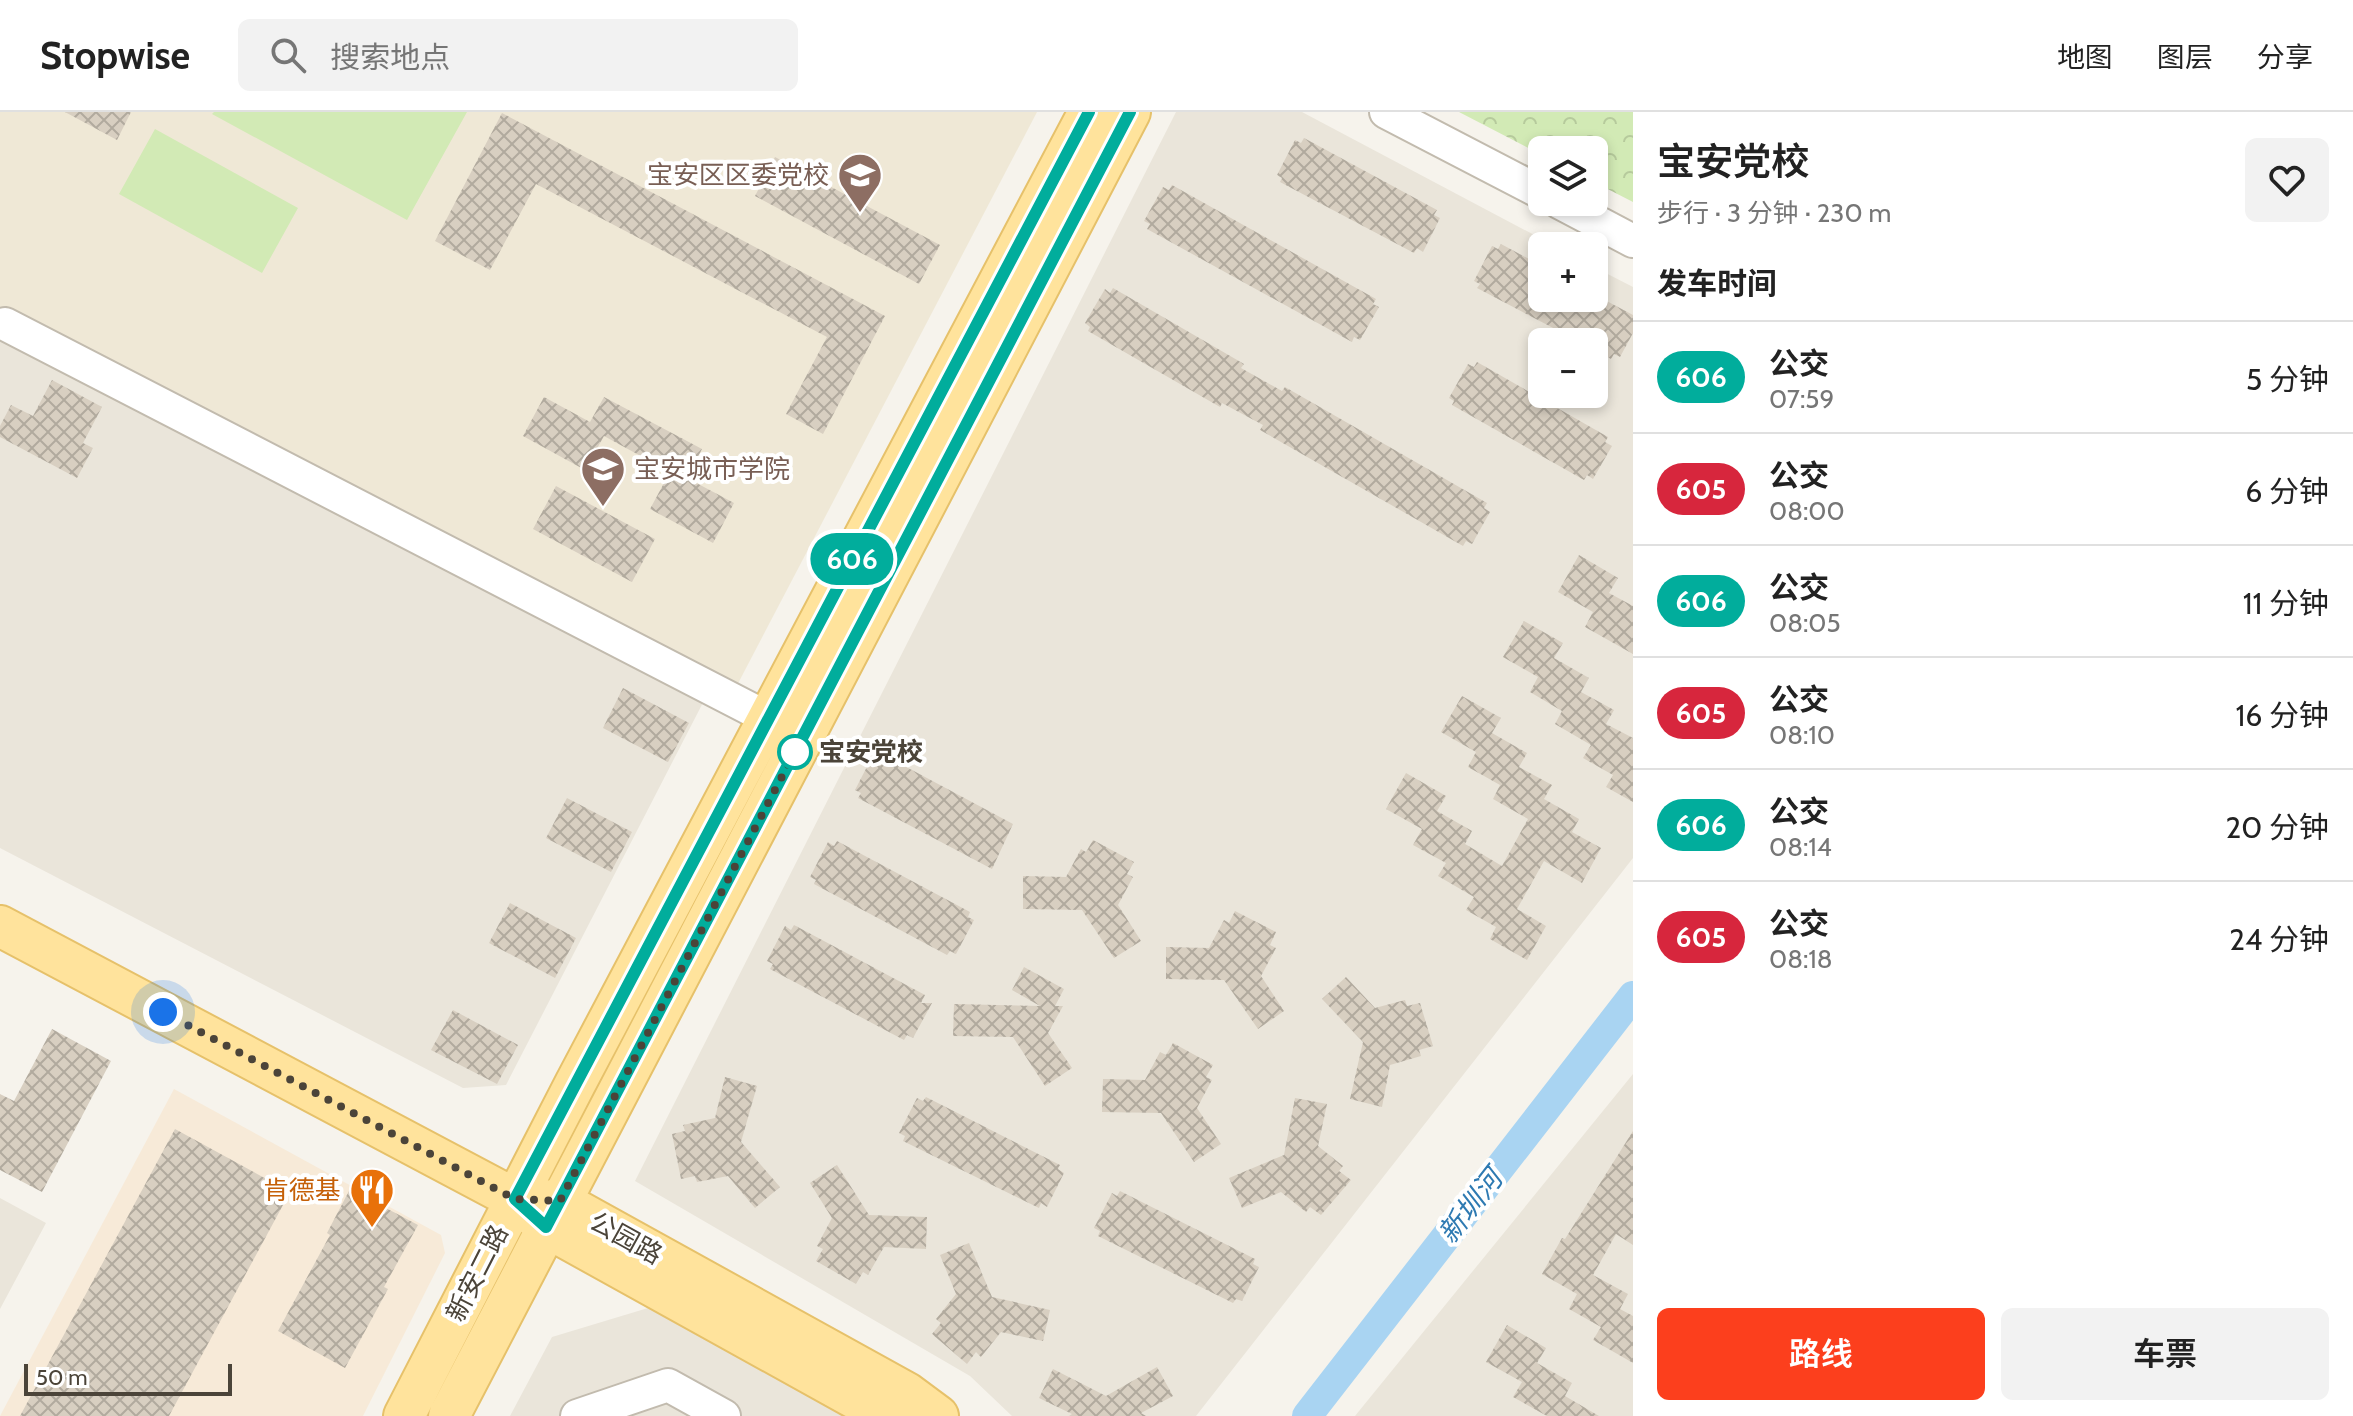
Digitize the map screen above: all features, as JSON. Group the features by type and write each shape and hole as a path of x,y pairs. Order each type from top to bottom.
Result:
{"main road":[{"name":"新安二路","path":"404,1416 515,1199 1089,112"},
{"name":"新安二路","path":"449,1416 1130,112"},
{"name":"公园路","path":"0,926 515,1199 553,1214 907,1393 938,1416"},
{"name":"公园路","path":"553,1214 887,1416"}],"street":[{"path":"1386,112 1528,186"},
{"path":"1586,216 1633,241"},
{"path":"5,324 768,718"},
{"path":"577,1416 668,1385 724,1416"}],"shaded area":[{"name":"宝安城市学院","path":"0,112 1037,112 733,693 0,324"},
{"path":"1176,112 1302,112 1529,232 1528,312 1608,312 1608,274 1633,287 1633,858 1196,1416 1012,1416 970,1376 635,1181"},
{"path":"0,334 710,689 506,1085 463,1088 0,848"},
{"path":"1633,1074 1633,1416 1355,1416"},
{"path":"174,1089 441,1235 445,1253 363,1416 0,1416"},
{"path":"0,1198 46,1223 0,1309"},
{"path":"648,1308 848,1416 510,1416 552,1337"}],"green space":[{"path":"467,112 407,220 212,114"},
{"path":"1459,112 1633,112 1633,202 1608,189 1608,136 1528,136 1528,148"},
{"path":"155,129 298,208 262,273 119,194"}],"building":[{"path":"65,112 131,112 117,140"},
{"path":"502,113 885,316 823,434 786,414 827,337 536,184 490,270 435,241"},
{"path":"1304,138 1437,210 1434,215 1440,218 1423,252 1417,248 1414,253 1280,182 1282,178 1277,175 1295,140 1301,143"},
{"path":"775,157 940,245 919,284 755,196"},
{"path":"1172,185 1376,299 1373,304 1379,307 1360,340 1354,337 1352,342 1147,229 1150,224 1144,221 1163,187 1169,190"},
{"path":"1501,244 1528,258 1528,312 1608,312 1608,302 1633,315 1633,333 1620,357 1614,354 1611,359 1608,357 1608,328 1553,328 1477,288 1480,284 1474,281 1492,246 1498,249"},
{"path":"1113,288 1244,364 1241,368 1282,391 1285,387 1487,503 1484,508 1490,512 1472,544 1466,541 1463,546 1260,430 1263,425 1222,403 1220,407 1088,331 1090,327 1085,323 1105,289 1110,293"},
{"path":"1477,362 1528,391 1528,408 1557,408 1608,437 1605,442 1612,446 1593,479 1587,475 1584,480 1452,405 1454,401 1449,398 1468,364 1474,367"},
{"path":"52,380 102,407 83,443 93,448 77,478 0,437 0,426 11,405 33,416"},
{"path":"544,397 590,422 604,397 702,449 687,478 734,503 713,543 650,509 670,472 604,436 585,470 523,436"},
{"path":"556,486 655,539 632,582 533,529"},
{"path":"1579,555 1618,578 1609,593 1633,606 1633,654 1585,627 1593,612 1558,592"},
{"path":"1524,621 1563,643 1554,658 1589,678 1581,692 1614,710 1606,724 1633,738 1633,802 1606,787 1613,775 1583,758 1591,745 1555,724 1562,711 1530,692 1538,677 1503,657"},
{"path":"623,688 689,723 668,762 603,728"},
{"path":"1462,696 1501,718 1492,733 1527,753 1519,767 1552,785 1544,799 1579,819 1572,832 1601,848 1582,883 1544,861 1517,909 1546,926 1527,960 1490,939 1496,927 1466,910 1474,897 1438,876 1446,863 1413,845 1422,829 1386,809 1406,773 1446,796 1437,811 1472,831 1465,844 1502,866 1528,819 1493,799 1500,785 1468,767 1476,752 1441,732"},
{"path":"882,754 1013,824 992,869 858,798 861,793 855,790 873,755 879,759"},
{"path":"567,798 632,832 611,872 546,838"},
{"path":"1093,840 1134,862 1127,874 1133,877 1118,905 1141,941 1114,958 1082,910 1023,909 1023,876 1066,877 1081,849 1086,852"},
{"path":"837,841 970,912 968,917 974,920 956,954 950,951 947,955 814,884 816,880 810,877 828,842 834,846"},
{"path":"510,903 576,938 555,978 489,943"},
{"path":"1235,911 1276,932 1270,945 1276,948 1261,976 1284,1011 1258,1029 1224,980 1166,979 1166,947 1209,948 1224,920 1229,923"},
{"path":"794,925 925,995 921,1003 932,1003 913,1038 907,1035 904,1040 770,969 773,964 767,961 785,926 791,930"},
{"path":"1024,967 1064,989 1055,1006 1063,1006 1048,1033 1072,1068 1045,1086 1013,1037 953,1036 954,1004 1040,1006 1012,990"},
{"path":"1346,977 1375,1008 1405,1000 1407,1006 1420,1003 1433,1046 1419,1050 1421,1056 1390,1065 1382,1107 1350,1099 1363,1042 1322,999"},
{"path":"453,1010 518,1045 497,1084 431,1050"},
{"path":"52,1029 111,1061 42,1192 0,1170 0,1094 14,1101"},
{"path":"1173,1043 1213,1065 1206,1077 1212,1080 1197,1108 1221,1144 1194,1162 1161,1113 1102,1112 1103,1079 1145,1080 1160,1052 1166,1055"},
{"path":"725,1077 757,1086 741,1142 780,1187 755,1208 728,1176 697,1182 695,1176 681,1179 672,1134 685,1131 683,1125 715,1118"},
{"path":"926,1097 1060,1165 1058,1169 1064,1173 1047,1207 1041,1203 1039,1208 903,1141 905,1136 899,1133 917,1098 923,1101"},
{"path":"1295,1098 1327,1104 1318,1146 1343,1166 1339,1171 1351,1180 1321,1215 1310,1207 1306,1212 1281,1192 1242,1208 1229,1178 1284,1155"},
{"path":"175,1129 290,1192 169,1416 20,1416"},
{"path":"1633,1131 1633,1245 1616,1234 1593,1275 1628,1294 1620,1309 1633,1316 1633,1363 1593,1340 1601,1327 1569,1309 1577,1294 1542,1274 1562,1238 1565,1239"},
{"path":"837,1165 869,1215 927,1217 926,1249 884,1247 868,1275 863,1272 856,1284 816,1261 823,1249 817,1246 832,1218 810,1183"},
{"path":"350,1189 418,1225 345,1368 278,1331 330,1235 327,1233"},
{"path":"1120,1191 1255,1259 1253,1264 1259,1267 1242,1301 1236,1299 1233,1303 1098,1236 1100,1231 1094,1228 1112,1193 1117,1196"},
{"path":"969,1243 992,1297 1050,1310 1043,1341 1001,1332 981,1357 976,1352 967,1364 932,1334 941,1323 936,1319 956,1294 940,1255"},
{"path":"1507,1325 1546,1348 1537,1363 1572,1383 1565,1396 1599,1416 1547,1416 1513,1397 1522,1382 1486,1362"},
{"path":"1157,1367 1173,1396 1141,1413 1146,1416 1069,1416 1072,1414 1039,1398 1053,1369 1106,1396"}],"waterway":[{"name":"新圳河","path":"1307,1416 1633,996"}],"bus line":[{"name":"606","path":"1089,112 515,1199 546,1227 1130,112"}],"place":[{"name":"宝安区区委党校","path":"860,214"},
{"name":"宝安城市学院","path":"603,508"},
{"name":"宝安党校","path":"795,752"},
{"name":"肯德基","path":"372,1229"}],"route":[{"path":"163,1012 515,1199 560,1201 799,744 795,752"}]}
